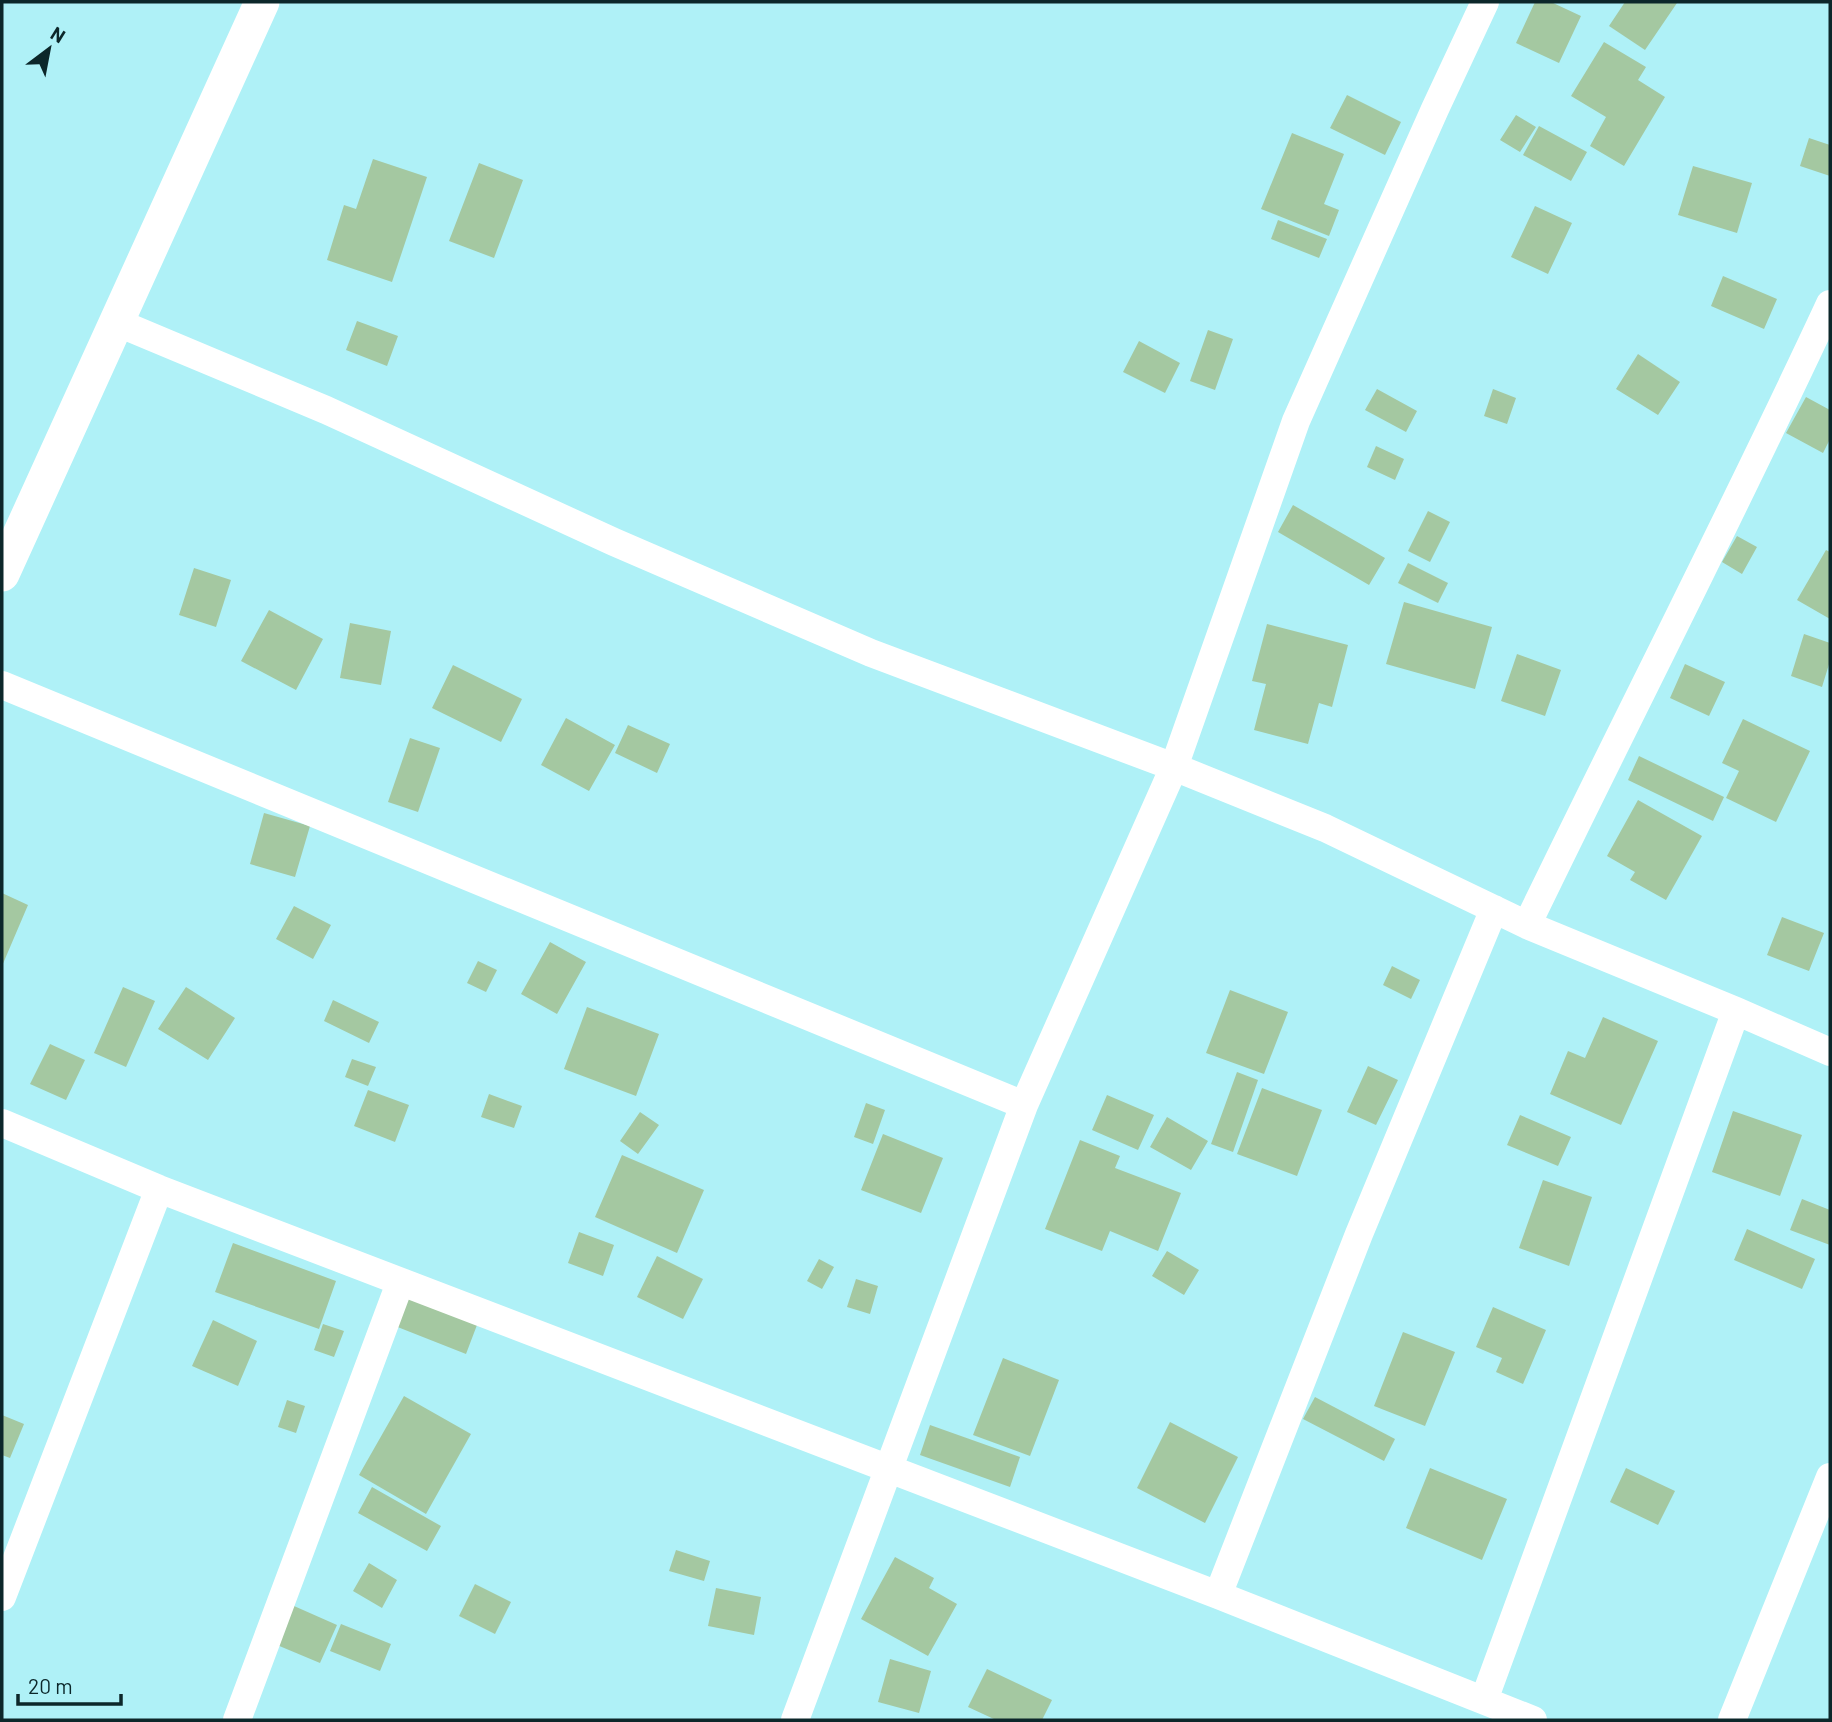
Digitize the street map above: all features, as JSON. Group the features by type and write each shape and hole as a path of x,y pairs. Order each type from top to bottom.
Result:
{"street":[{"path":"2,574 262,2"},
{"path":"795,1720 1024,1105 1174,767 1296,422 1434,109 1485,2"},
{"path":"1527,925 1628,716 1765,445 1830,304"},
{"path":"116,322 326,410 614,542 870,653 1174,767 1325,828 1527,925 1830,1052"},
{"path":"2,685 1024,1105"},
{"path":"1218,1595 1359,1234 1494,909"},
{"path":"1484,1700 1736,1011"},
{"path":"2,1123 159,1189 400,1283 1218,1595 1533,1720"},
{"path":"2,1597 159,1189"},
{"path":"237,1720 400,1283"},
{"path":"1732,1720 1830,1478"}],"building":[{"path":"1535,2 1551,2 1581,16 1559,63 1516,43"},
{"path":"1625,2 1677,3 1645,50 1609,26"},
{"path":"1604,42 1646,67 1638,80 1665,97 1624,166 1590,146 1606,117 1571,96"},
{"path":"1347,95 1401,122 1385,155 1330,128"},
{"path":"1516,115 1536,127 1520,152 1500,140"},
{"path":"1539,126 1587,152 1571,181 1523,155"},
{"path":"1292,133 1344,154 1324,204 1339,210 1329,236 1261,209"},
{"path":"1809,138 1830,145 1830,176 1800,166"},
{"path":"373,159 427,177 392,282 327,260 344,205 356,209"},
{"path":"479,163 523,180 494,258 449,241"},
{"path":"1693,166 1752,183 1737,233 1678,215"},
{"path":"1535,206 1572,223 1548,274 1511,257"},
{"path":"1278,220 1327,239 1319,258 1271,239"},
{"path":"1723,276 1777,299 1764,329 1711,306"},
{"path":"357,321 398,336 387,366 346,350"},
{"path":"1208,330 1233,339 1215,390 1190,381"},
{"path":"1139,341 1180,363 1165,393 1123,372"},
{"path":"1638,354 1680,382 1658,415 1616,389"},
{"path":"1377,389 1417,411 1406,432 1365,410"},
{"path":"1493,389 1516,398 1507,424 1484,416"},
{"path":"1806,397 1830,410 1830,439 1823,453 1786,433"},
{"path":"1376,446 1404,459 1395,480 1367,467"},
{"path":"1293,505 1385,558 1369,585 1278,532"},
{"path":"1428,511 1450,522 1430,562 1408,551"},
{"path":"1737,536 1757,547 1742,574 1722,562"},
{"path":"1826,550 1830,552 1830,619 1797,600"},
{"path":"1408,563 1448,583 1438,603 1398,583"},
{"path":"194,568 231,580 216,627 179,615"},
{"path":"1404,602 1492,627 1475,689 1386,664"},
{"path":"269,610 323,639 296,690 241,661"},
{"path":"350,623 391,631 381,685 340,678"},
{"path":"1267,624 1348,645 1332,707 1319,703 1308,744 1254,730 1266,684 1252,681"},
{"path":"1804,634 1830,643 1830,661 1822,687 1791,676"},
{"path":"1517,654 1561,670 1545,716 1501,701"},
{"path":"1685,664 1725,682 1709,716 1670,698"},
{"path":"453,665 522,699 501,742 432,708"},
{"path":"566,718 615,745 589,791 541,765"},
{"path":"1743,719 1810,751 1776,822 1726,798 1739,771 1722,763"},
{"path":"628,725 670,744 657,773 615,753"},
{"path":"410,738 440,748 418,812 388,802"},
{"path":"1639,756 1724,797 1713,821 1628,780"},
{"path":"1638,800 1702,836 1666,900 1630,880 1635,872 1607,856"},
{"path":"264,813 310,826 295,877 250,864"},
{"path":"2,893 28,905 2,966"},
{"path":"294,906 331,925 313,959 276,939"},
{"path":"1782,917 1824,933 1809,971 1767,955"},
{"path":"550,942 586,962 557,1014 521,994"},
{"path":"478,961 497,970 486,992 467,983"},
{"path":"1392,966 1420,980 1411,999 1383,985"},
{"path":"123,987 155,1001 126,1067 94,1053"},
{"path":"186,987 235,1018 208,1060 158,1029"},
{"path":"1230,990 1288,1012 1264,1074 1206,1053"},
{"path":"333,1000 379,1022 369,1043 324,1021"},
{"path":"587,1007 659,1034 636,1096 564,1069"},
{"path":"1603,1017 1658,1041 1621,1125 1550,1094 1568,1051 1585,1058"},
{"path":"50,1044 85,1060 66,1100 30,1084"},
{"path":"352,1059 376,1067 368,1086 345,1077"},
{"path":"1368,1066 1398,1080 1376,1125 1347,1112"},
{"path":"1237,1072 1258,1080 1233,1152 1211,1144"},
{"path":"1262,1088 1322,1110 1297,1176 1237,1154"},
{"path":"368,1090 409,1105 395,1142 354,1126"},
{"path":"489,1094 522,1106 514,1128 481,1117"},
{"path":"1107,1095 1154,1115 1138,1150 1092,1130"},
{"path":"866,1103 885,1110 873,1144 854,1137"},
{"path":"1733,1111 1802,1135 1780,1196 1712,1172"},
{"path":"640,1112 659,1125 638,1154 620,1141"},
{"path":"1520,1115 1571,1137 1558,1166 1507,1145"},
{"path":"1167,1117 1208,1141 1191,1170 1150,1147"},
{"path":"883,1134 943,1158 921,1213 861,1190"},
{"path":"1080,1140 1120,1156 1115,1168 1181,1193 1158,1251 1110,1231 1102,1251 1045,1229"},
{"path":"622,1155 704,1190 677,1253 595,1217"},
{"path":"1543,1180 1592,1197 1569,1266 1519,1248"},
{"path":"1802,1199 1830,1210 1830,1245 1790,1230"},
{"path":"1747,1229 1815,1259 1802,1289 1734,1260"},
{"path":"579,1232 614,1245 603,1276 568,1263"},
{"path":"233,1243 336,1281 319,1329 215,1292"},
{"path":"1167,1251 1199,1270 1184,1295 1152,1276"},
{"path":"657,1256 703,1279 683,1319 637,1297"},
{"path":"819,1259 834,1267 822,1289 807,1281"},
{"path":"856,1279 878,1286 870,1314 847,1307"},
{"path":"407,1297 477,1325 466,1354 395,1326"},
{"path":"1493,1307 1546,1330 1523,1384 1496,1372 1502,1358 1476,1347"},
{"path":"213,1320 257,1341 238,1386 192,1366"},
{"path":"323,1324 344,1331 334,1357 314,1350"},
{"path":"1403,1332 1455,1352 1425,1426 1374,1406"},
{"path":"1003,1358 1059,1380 1030,1456 973,1435"},
{"path":"404,1396 471,1434 426,1514 359,1475"},
{"path":"1315,1397 1395,1439 1384,1461 1303,1419"},
{"path":"287,1400 305,1406 296,1433 278,1427"},
{"path":"2,1415 24,1424 10,1458 2,1455"},
{"path":"1170,1422 1238,1457 1205,1523 1137,1488"},
{"path":"930,1425 1020,1457 1010,1487 920,1455"},
{"path":"1430,1468 1507,1499 1482,1560 1406,1528"},
{"path":"1626,1468 1675,1491 1658,1525 1610,1502"},
{"path":"372,1487 441,1526 427,1551 358,1513"},
{"path":"676,1550 710,1561 704,1581 669,1571"},
{"path":"895,1557 934,1578 929,1588 957,1604 928,1656 861,1619"},
{"path":"369,1563 397,1580 382,1608 353,1591"},
{"path":"475,1584 511,1602 495,1634 459,1616"},
{"path":"716,1588 761,1597 754,1635 708,1626"},
{"path":"294,1606 337,1625 320,1663 277,1645"},
{"path":"341,1624 391,1644 380,1671 330,1651"},
{"path":"890,1659 931,1671 919,1713 878,1702"},
{"path":"987,1669 1052,1700 1042,1720 996,1720 968,1707"}]}
